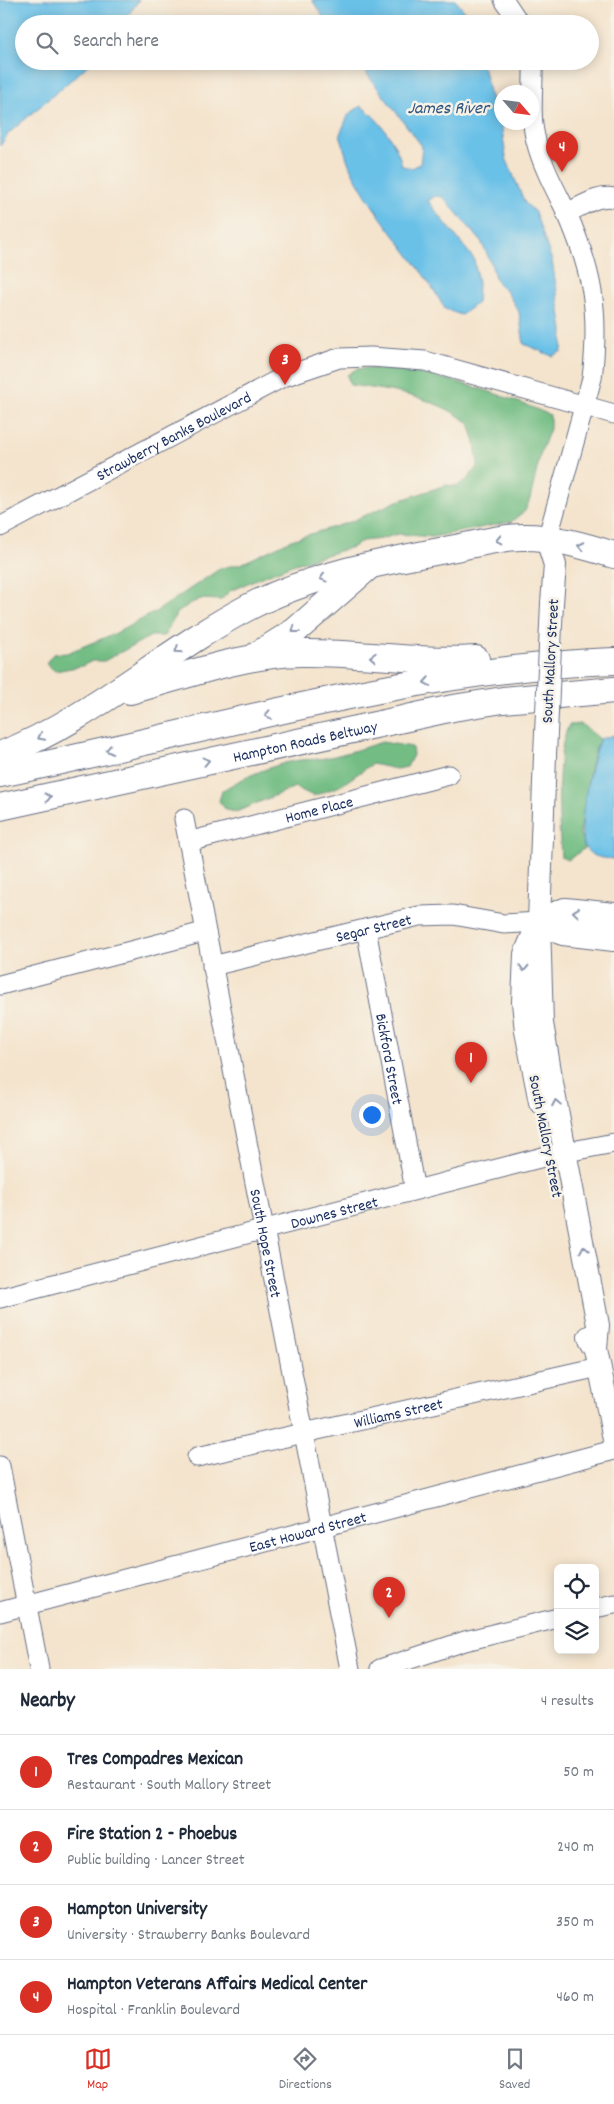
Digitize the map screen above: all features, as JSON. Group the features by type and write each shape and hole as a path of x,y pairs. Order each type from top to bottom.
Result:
{"highway":[{"path":"0,754 35,740 112,696 163,660 247,608 312,581 372,564 515,537 547,540 614,555"},
{"path":"249,660 295,631 372,564"},
{"path":"112,696 249,660 301,653 450,661 614,649"},
{"name":"Hampton Roads Beltway","path":"0,774 407,686 509,669 614,660"},
{"name":"Hampton Roads Beltway","path":"0,807 379,723 503,700 614,690"},
{"path":"379,723 448,720 506,711 614,702"},
{"path":"539,922 565,911 614,916"},
{"path":"539,922 563,932 614,938"}],"main road":[{"name":"South Mallory Street","path":"547,540 554,565 539,922 525,954 523,1002 528,1040 558,1153 583,1321 598,1358 614,1439"}],"street":[{"path":"504,0 514,15"},
{"path":"533,70 532,115 536,143 584,253 595,302 595,353 586,406 547,540"},
{"path":"566,213 598,198 607,196 614,198"},
{"name":"Strawberry Banks Boulevard","path":"0,528 283,377 338,358 371,357 425,361 614,414"},
{"name":"Home Place","path":"188,842 449,775"},
{"name":"South Hope Street","path":"184,819 204,932 350,1669"},
{"name":"Segar Street","path":"212,966 410,918 436,915 462,916 504,924 539,922"},
{"name":"Bickford Street","path":"366,929 415,1190"},
{"path":"0,985 204,932"},
{"name":"Downes Street","path":"0,1298 263,1228 558,1153 614,1143"},
{"name":"Williams Street","path":"197,1457 303,1434 598,1358"},
{"name":"East Howard Street","path":"0,1612 614,1450"},
{"path":"0,1466 39,1669"},
{"path":"599,1607 614,1604"},
{"path":"380,1669 465,1641 554,1619"}],"green space":[{"path":"369,368 415,373 461,383 550,415 550,429 541,452 530,499 525,511 511,522 432,537 398,534 381,539 362,541 353,547 292,565 259,578 230,591 221,600 200,599 176,614 164,636 151,636 104,661 92,661 82,666 55,671 46,663 53,654 67,653 116,633 157,611 221,568 241,564 291,540 350,522 395,502 446,485 457,486 468,479 478,465 475,443 469,423 441,407 412,396 350,385 347,375 356,369"},
{"path":"581,724 600,739 590,772 580,830 585,848 568,860 561,857 559,771 564,738 569,725"},
{"path":"382,742 412,747 413,755 407,767 396,769 372,764 340,786 313,796 295,787 236,812 226,810 219,801 222,791 249,776 270,768 291,762 335,756"}],"water":[{"path":"0,0 139,0 128,15 15,15 15,70 82,70 9,133 0,146"},
{"path":"312,0 455,0 468,15 322,15"},
{"name":"James River","path":"364,70 484,70 494,104 494,130 502,130 506,158 525,203 535,212 552,261 563,330 562,351 552,356 524,344 519,312 507,292 496,281 491,263 481,241 443,197 435,196 428,201 474,259 478,284 477,303 461,315 445,309 435,291 364,193 352,170 340,134 349,114 361,106 374,117 387,133 396,149 402,166 412,168 420,164 422,146"},
{"path":"614,735 614,859 598,857 589,852 583,841 582,828 589,777 600,739"}],"place":[{"name":"Hampton Veterans Affairs Medical Center","path":"562,172"},
{"name":"Hampton University","path":"285,385"},
{"name":"Tres Compadres Mexican","path":"471,1083"},
{"name":"Fire Station 2 - Phoebus","path":"389,1618"}]}
